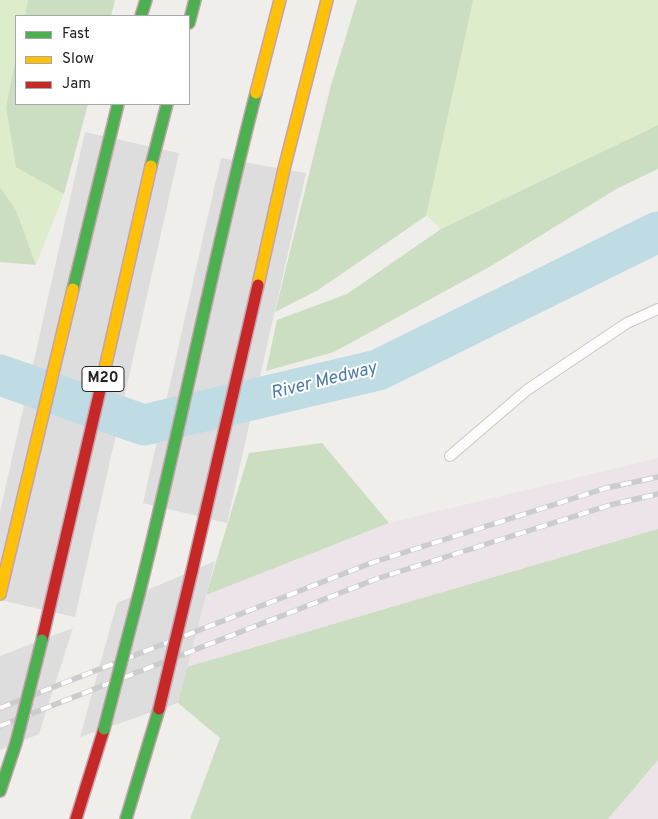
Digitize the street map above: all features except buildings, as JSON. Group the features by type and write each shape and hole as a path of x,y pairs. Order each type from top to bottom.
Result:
{"highway":[{"path":"141,15 146,0"},
{"path":"190,19 195,0"},
{"path":"76,819 104,729 161,507 238,160 280,0"},
{"path":"126,819 159,709 284,169 327,0"},
{"path":"0,594 118,105"},
{"name":"M20","path":"0,791 16,743 50,611 167,105"}],"lane":[{"path":"450,456 527,390 627,323 658,309"}],"shaded area":[{"path":"658,458 658,530 178,703 206,595 389,523"},
{"path":"658,760 658,819 608,819"}],"green space":[{"path":"0,0 28,0 25,15 15,15 15,62 6,107 16,166 64,194 36,265 16,210 0,187"},
{"path":"28,0 115,0 111,15 25,15"},
{"path":"357,0 473,0 426,216 318,290 275,312 331,85"},
{"path":"471,0 658,0 658,125 441,229 423,212"},
{"path":"15,62 15,105 88,105 64,194 16,167 6,107"},
{"path":"658,125 658,169 618,188 491,266 334,352 266,371 277,320 347,294 441,229"},
{"path":"0,187 16,210 36,265 0,262"},
{"path":"322,443 389,523 206,595 249,453"},
{"path":"658,529 658,760 608,819 190,819 220,738 178,703 187,667"}],"pier":[{"path":"85,132 179,153 75,617 0,600 0,512"},
{"path":"221,158 306,173 227,523 143,503"},
{"path":"215,561 178,703 80,737 117,603"},
{"path":"73,628 39,734 0,750 0,656"}],"waterway":[{"name":"River Medway","path":"0,375 144,425 378,370 658,232"}],"railway":[{"path":"0,708 371,563 606,488 658,477"},
{"path":"0,726 376,579 610,505 658,494"}],"traffic: fast":[{"path":"141,15 146,0"},
{"path":"190,19 195,0"},
{"path":"139,594 225,218 256,93"},
{"path":"73,289 118,105"},
{"path":"151,166 167,105"},
{"path":"104,729 139,594"},
{"path":"16,743 42,640"},
{"path":"126,819 159,709"},
{"path":"0,791 16,743"}],"traffic: slow":[{"path":"256,93 280,0"},
{"path":"258,285 284,169 327,0"},
{"path":"100,390 151,166"},
{"path":"0,594 73,289"}],"traffic: jam":[{"path":"192,571 258,285"},
{"path":"42,640 100,390"},
{"path":"159,709 192,571"},
{"path":"76,819 104,729"}]}
